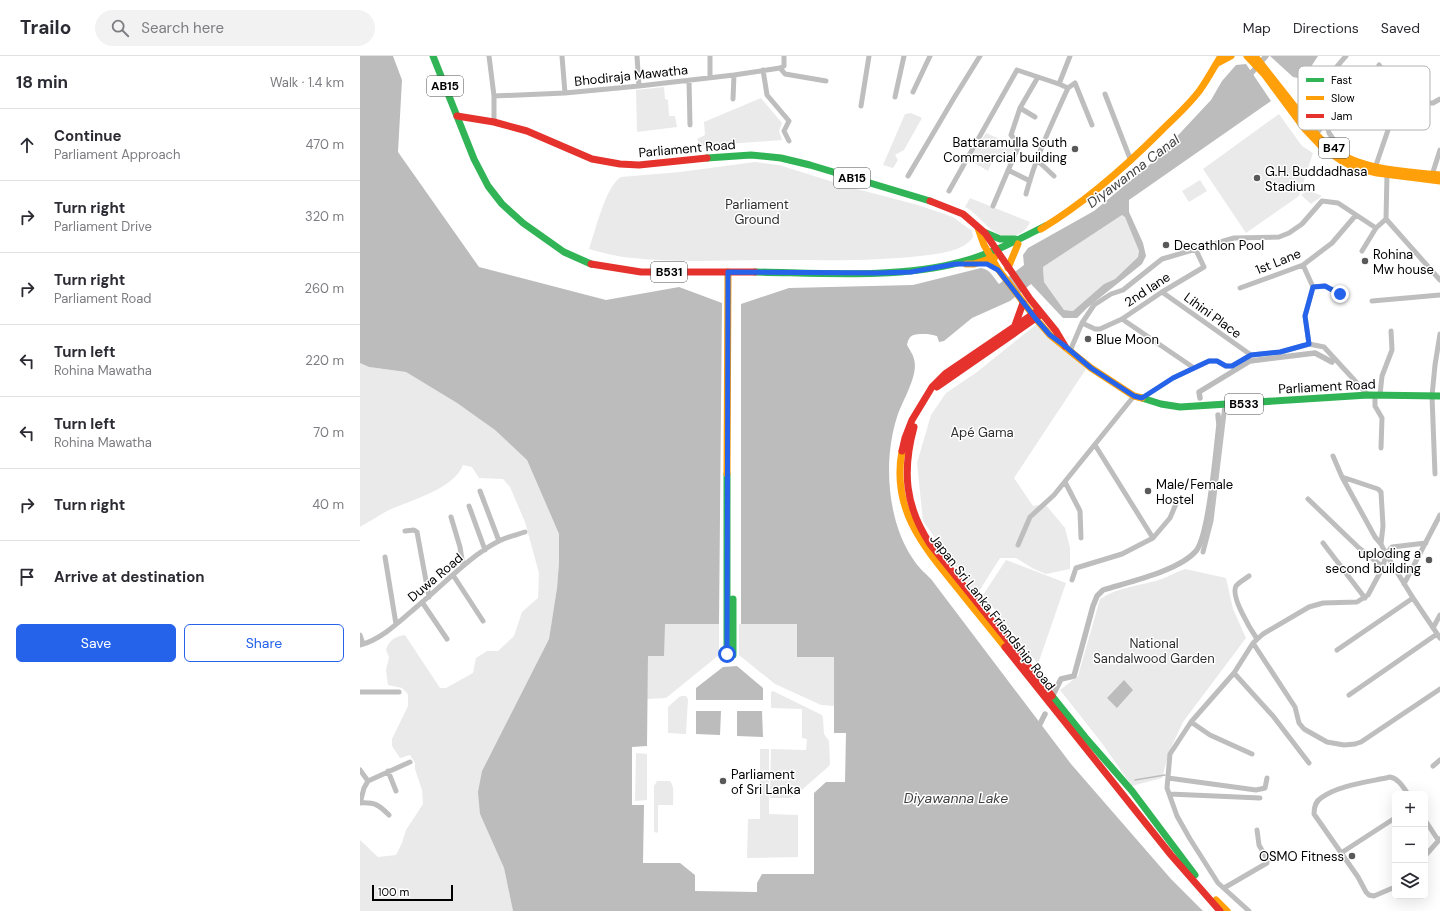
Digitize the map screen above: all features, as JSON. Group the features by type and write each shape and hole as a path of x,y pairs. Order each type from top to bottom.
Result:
{"main road":[{"name":"AB15","path":"433,56 457,116"},
{"path":"1216,56 1216,65"},
{"path":"990,256 998,253 1061,217 1106,184 1187,106 1201,89 1221,56"},
{"path":"1216,65 1231,56"},
{"name":"B47","path":"1250,56 1266,72 1298,111"},
{"name":"Parliament Road","path":"457,116 494,122 527,131 592,159 620,164 639,165 750,154 778,157 932,201 958,211 985,233 1030,300 1068,348"},
{"name":"B531","path":"457,116 474,160 488,186 502,204 522,223 564,252 592,264 641,272 877,273 911,272 990,256"},
{"name":"B47","path":"1310,130 1321,147 1344,163 1355,168 1432,177 1440,175"},
{"name":"B47","path":"1314,136 1345,156 1388,173"},
{"name":"B47","path":"1432,177 1440,181"},
{"name":"Parliament Road","path":"978,227 990,256 998,270 1034,317 1050,335 1091,368 1134,396 1161,404 1180,407 1375,395 1440,396"},
{"path":"985,233 1006,241 1019,241"},
{"path":"1010,271 1014,251 1019,241"},
{"name":"B531","path":"974,264 990,256"},
{"name":"B531","path":"955,264 987,264 998,270"},
{"path":"730,655 731,272"},
{"path":"1014,328 1022,301"},
{"name":"Japan Sri Lanka Friendship Road","path":"1041,312 937,387 925,404 917,420 910,440 907,460 906,477 913,513 930,544 1085,738 1132,791 1208,892 1227,911"},
{"name":"Japan Sri Lanka Friendship Road","path":"1034,317 1014,328 945,374 932,387 912,420 905,438 900,462 900,486 905,507 913,529 929,554 978,613 1171,855 1220,911"}],"street":[{"path":"489,56 494,96 494,122"},
{"path":"562,56 565,93"},
{"path":"637,56 639,86"},
{"path":"710,56 710,77"},
{"path":"784,56 784,66 780,68 785,74 826,81"},
{"path":"861,106 869,56"},
{"path":"894,97 904,56"},
{"path":"913,92 930,56"},
{"path":"908,176 980,56"},
{"path":"1059,84 1070,56"},
{"path":"1337,66 1346,56"},
{"name":"Bhodiraja Mawatha","path":"494,96 565,93 639,86 780,68"},
{"path":"763,70 766,95 789,121 784,131 789,141"},
{"path":"949,191 1017,70 1068,88"},
{"path":"733,99 734,75"},
{"path":"992,206 1018,147 1018,143 1011,135 1020,108 1038,77"},
{"path":"689,80 690,125"},
{"path":"1026,194 1036,159 1046,135 1068,88 1075,83 1092,126"},
{"path":"1105,94 1131,161"},
{"path":"1430,103 1440,99"},
{"path":"1020,108 1035,117"},
{"path":"1314,136 1319,130"},
{"path":"1328,130 1345,156"},
{"path":"1375,168 1388,130"},
{"path":"1432,177 1440,150"},
{"path":"1036,159 1054,176"},
{"path":"1008,170 1030,181"},
{"path":"1388,173 1386,219 1440,280"},
{"path":"1068,348 1094,305 1111,294 1123,290 1162,259 1195,248 1234,238 1279,237 1289,233 1302,224 1322,201 1338,203 1376,228"},
{"name":"1st Lane","path":"1240,288 1303,265 1332,243 1356,215"},
{"path":"1362,251 1376,228 1386,219"},
{"name":"2nd lane","path":"1082,323 1095,329 1100,329 1122,319 1162,292 1204,267 1195,248"},
{"path":"1303,265 1313,287 1305,316 1309,344"},
{"path":"1313,287 1325,286 1340,294"},
{"name":"Lihini Place","path":"1162,292 1251,355"},
{"path":"1372,301 1440,295"},
{"path":"1122,319 1194,368"},
{"path":"1382,448 1382,418 1375,406 1375,395 1392,350 1390,331"},
{"path":"1435,474 1432,396 1440,334"},
{"path":"1142,398 1173,378 1209,361 1217,361 1226,366 1232,366 1251,355 1280,352 1309,344 1324,347 1375,395"},
{"path":"1018,545 1030,517 1054,496 1134,396"},
{"path":"1203,552 1211,521 1225,405"},
{"path":"1095,444 1153,538"},
{"path":"1333,456 1342,477 1375,537 1382,544 1386,554 1404,584 1439,636 1349,695"},
{"path":"1342,477 1378,489 1381,492 1383,526 1382,544"},
{"path":"1065,482 1080,510 1081,538"},
{"path":"480,491 499,541"},
{"path":"1072,580 1076,568 1122,554 1153,538 1170,518 1178,499"},
{"path":"1308,499 1359,548 1383,566"},
{"path":"469,506 485,550"},
{"path":"1404,584 1440,515"},
{"path":"451,517 460,547 463,566"},
{"path":"405,531 414,530 417,532 429,597"},
{"name":"Duwa Road","path":"360,635 361,645 380,636 429,597 463,566 485,550 499,541 525,532"},
{"path":"1323,543 1365,598"},
{"path":"1250,911 1218,883 1177,816 1167,788 1170,754 1191,722 1234,673 1255,641 1262,634 1309,607 1323,603 1358,602 1368,595 1383,566 1386,554 1392,547 1426,543"},
{"path":"385,557 396,624"},
{"path":"453,575 483,621"},
{"path":"1249,576 1236,586 1235,589 1238,606 1255,641 1295,707 1299,723 1304,729 1327,742 1350,745 1361,742 1440,689"},
{"path":"1337,650 1413,598"},
{"path":"422,602 447,639"},
{"path":"1433,628 1440,616"},
{"path":"1234,673 1273,716 1309,763"},
{"path":"360,692 399,692"},
{"path":"1191,722 1210,735 1252,754"},
{"path":"1433,766 1440,760"},
{"path":"389,815 380,806 374,803 360,803 364,788 368,781 410,762"},
{"path":"360,770 368,781"},
{"path":"388,771 396,791"},
{"path":"1392,888 1374,896 1366,892 1358,877 1314,814 1314,807 1320,798 1339,789 1390,777 1399,781 1406,791"},
{"path":"1168,778 1256,790 1265,788 1267,778"},
{"path":"1169,794 1260,798"},
{"path":"1341,853 1392,820"},
{"path":"1428,824 1439,839 1428,852"},
{"path":"1224,888 1267,862 1267,859 1259,845 1257,830"}],"green space":[{"path":"664,87 665,99 668,100 669,116 675,116 677,127 637,132 636,90"},
{"path":"761,98 782,123 779,131 782,140 701,146 697,139 705,135 704,122"},
{"path":"911,113 922,118 904,150 895,155 898,160 893,168 883,165 905,114"},
{"name":"G.H. Buddadhasa Stadium","path":"1279,114 1302,146 1313,153 1299,196 1246,233 1203,169"},
{"path":"986,133 1015,146 1007,163 995,155 988,171 969,160"},
{"name":"Parliament Ground","path":"755,162 779,165 849,187 918,205 953,217 972,231 973,237 962,247 946,252 915,257 874,259 701,261 650,260 622,257 589,249 606,199 611,189 621,177 680,172"},
{"path":"1200,180 1207,191 1189,202 1182,191"},
{"path":"1308,190 1322,196 1311,204 1301,195"},
{"path":"970,198 1030,222 1028,227 1017,235 1009,237 1002,236 965,207"},
{"path":"1122,215 1125,216 1139,251 1138,257 1115,279 1104,284 1073,311 1064,310 1044,282 1043,267"},
{"name":"Apé Gama","path":"1038,323 1086,369 1014,478 1033,506 1045,504 1065,528 1070,548 1070,569 1046,574 1034,569 1016,558 1000,558 976,596 923,521 917,463 931,415 946,393 977,372"},
{"path":"360,363 369,367 406,372 457,403 495,430 527,460 559,534 557,588 549,639 482,771 480,814 504,868 513,911 360,911 360,840 378,857 396,855 406,830 423,804 422,790 415,769 415,763 410,755 400,758 392,746 392,739 408,706 408,694 402,688 388,685 386,670 389,657 386,650 390,641 405,635 440,688 446,688 473,673 476,658 487,651 498,651 514,636 522,612 538,598 539,573 525,522 510,487 503,479 479,478 472,467 463,465 458,474 441,488 387,511 360,527"},
{"path":"1006,560 1066,583 1038,664 983,595"},
{"name":"National Sandalwood Garden","path":"1185,569 1226,578 1233,609 1246,638 1183,722 1169,752 1162,778 1132,786 1101,742 1060,690 1078,676 1100,599 1114,592 1159,580"},
{"path":"664,624 719,624 719,655 666,698 647,699 648,656 664,656"},
{"path":"739,624 798,624 834,657 834,706 821,705 775,684 739,655"},
{"path":"773,691 822,715 824,734 829,741 830,764 828,767 796,795 789,798 770,798 771,749 806,750 807,739 802,738 802,709 771,708 771,692"},
{"path":"682,696 686,696 688,699 686,734 668,733 668,707"},
{"path":"760,749 769,749 769,814 798,815 798,857 747,858 748,819 760,819"},
{"path":"636,753 647,754 647,800 635,801"},
{"path":"657,781 670,781 672,783 673,805 658,805 658,832 656,833 654,831 654,786"}],"water":[{"name":"Diyawanna Lake","path":"360,56 393,56 402,80 398,152 479,267 606,300 679,287 722,303 719,624 665,624 664,656 648,656 647,746 632,747 632,805 644,805 643,863 680,863 695,875 695,891 757,892 757,883 762,874 814,874 814,793 826,782 845,782 846,733 834,733 834,657 797,657 797,624 741,624 741,304 789,288 913,285 981,268 990,272 999,284 1024,265 1023,255 1028,248 1094,211 1154,161 1211,100 1222,81 1236,65 1246,64 1271,101 1129,200 1129,212 1143,243 1146,256 1142,264 1087,308 1077,318 1063,318 1031,284 1010,301 972,318 944,341 939,342 937,336 929,334 916,334 908,340 907,345 914,359 914,373 897,417 890,452 889,471 893,509 898,527 904,544 915,562 931,579 1071,764 1171,879 1203,911 513,911 504,868 480,814 478,792 482,771 549,639 557,588 559,534 527,460 495,430 457,403 406,372 369,367 360,363","holes":["1122,215 1125,217 1139,251 1138,257 1115,279 1104,284 1073,311 1064,310 1044,282 1043,267"]},
{"path":"1270,56 1318,56 1311,66 1298,66 1298,78 1293,77"},
{"path":"737,666 763,688 763,700 696,700 696,688 723,667"},
{"path":"1124,680 1133,690 1117,708 1107,698"},
{"path":"696,711 721,711 720,735 696,734"},
{"path":"737,711 762,711 763,737 737,736"}],"waterway":[{"name":"Diyawanna Canal","path":"1248,77 1266,56"},
{"path":"1200,398 1199,392 1250,361 1315,353 1332,362"},
{"path":"1054,693 1061,679 1074,676 1097,596 1103,590 1166,570 1188,558 1196,551 1201,542 1208,511 1219,425 1218,415"},
{"path":"1040,724 1045,714"},
{"path":"1135,780 1165,775"}],"traffic: fast":[{"path":"433,56 474,159 488,186 502,204 523,223 564,252 591,264"},
{"path":"707,158 751,155 781,158 810,165 930,201"},
{"path":"755,272 859,274 911,271 937,267 961,262 994,251 1045,226"},
{"path":"986,233 1000,239 1015,239"},
{"path":"1142,398 1161,404 1180,407 1368,395 1440,396"},
{"path":"727,474 727,655"},
{"path":"733,599 733,655"},
{"path":"1052,696 1132,791 1195,875"}],"traffic: slow":[{"path":"1041,229 1074,208 1104,184 1147,145 1196,96 1221,56"},
{"path":"1216,64 1231,56"},
{"path":"1247,56 1264,74 1298,120"},
{"path":"1255,56 1298,111"},
{"path":"1306,130 1323,148 1353,167 1377,173 1440,181"},
{"path":"1313,130 1329,147 1358,162 1390,170 1440,175"},
{"path":"978,228 984,245 998,269 1050,335 1091,368 1134,396 1142,398"},
{"path":"1008,268 1018,244"},
{"path":"966,264 974,264 995,257"},
{"path":"727,474 728,272"},
{"path":"902,451 900,472 901,492 906,510 913,526 934,558 1005,647"},
{"path":"1216,900 1227,911"}],"traffic: jam":[{"path":"457,116 494,122 527,131 592,159 620,164 639,165 707,158"},
{"path":"930,201 963,214 985,233 1030,299 1056,331 1065,346"},
{"path":"591,264 641,272 755,272"},
{"path":"1014,328 1023,303"},
{"path":"902,451 912,420 932,387 945,374 1036,312"},
{"path":"937,387 1039,316"},
{"path":"914,427 908,458 908,488 915,516 922,530 930,544 1052,696"},
{"path":"1005,647 1171,855 1220,911"}],"place":[{"name":"Battaramulla South Commercial building","path":"1075,149"},
{"name":"G.H. Buddadhasa Stadium","path":"1257,178"},
{"name":"Decathlon Pool","path":"1166,245"},
{"name":"Rohina Mw house","path":"1365,261"},
{"name":"Blue Moon","path":"1088,339"},
{"name":"Male/Female Hostel","path":"1148,491"},
{"name":"uploding a second building","path":"1429,560"},
{"name":"Parliament of Sri Lanka","path":"723,781"},
{"name":"OSMO Fitness","path":"1352,856"}],"route":[{"path":"727,654 728,272 911,272 955,264 987,264 998,270 1020,300 1050,335 1091,368 1134,396 1142,398 1173,378 1209,361 1217,361 1226,366 1232,366 1251,355 1280,352 1309,344 1305,316 1313,287 1325,286 1340,294"}]}
